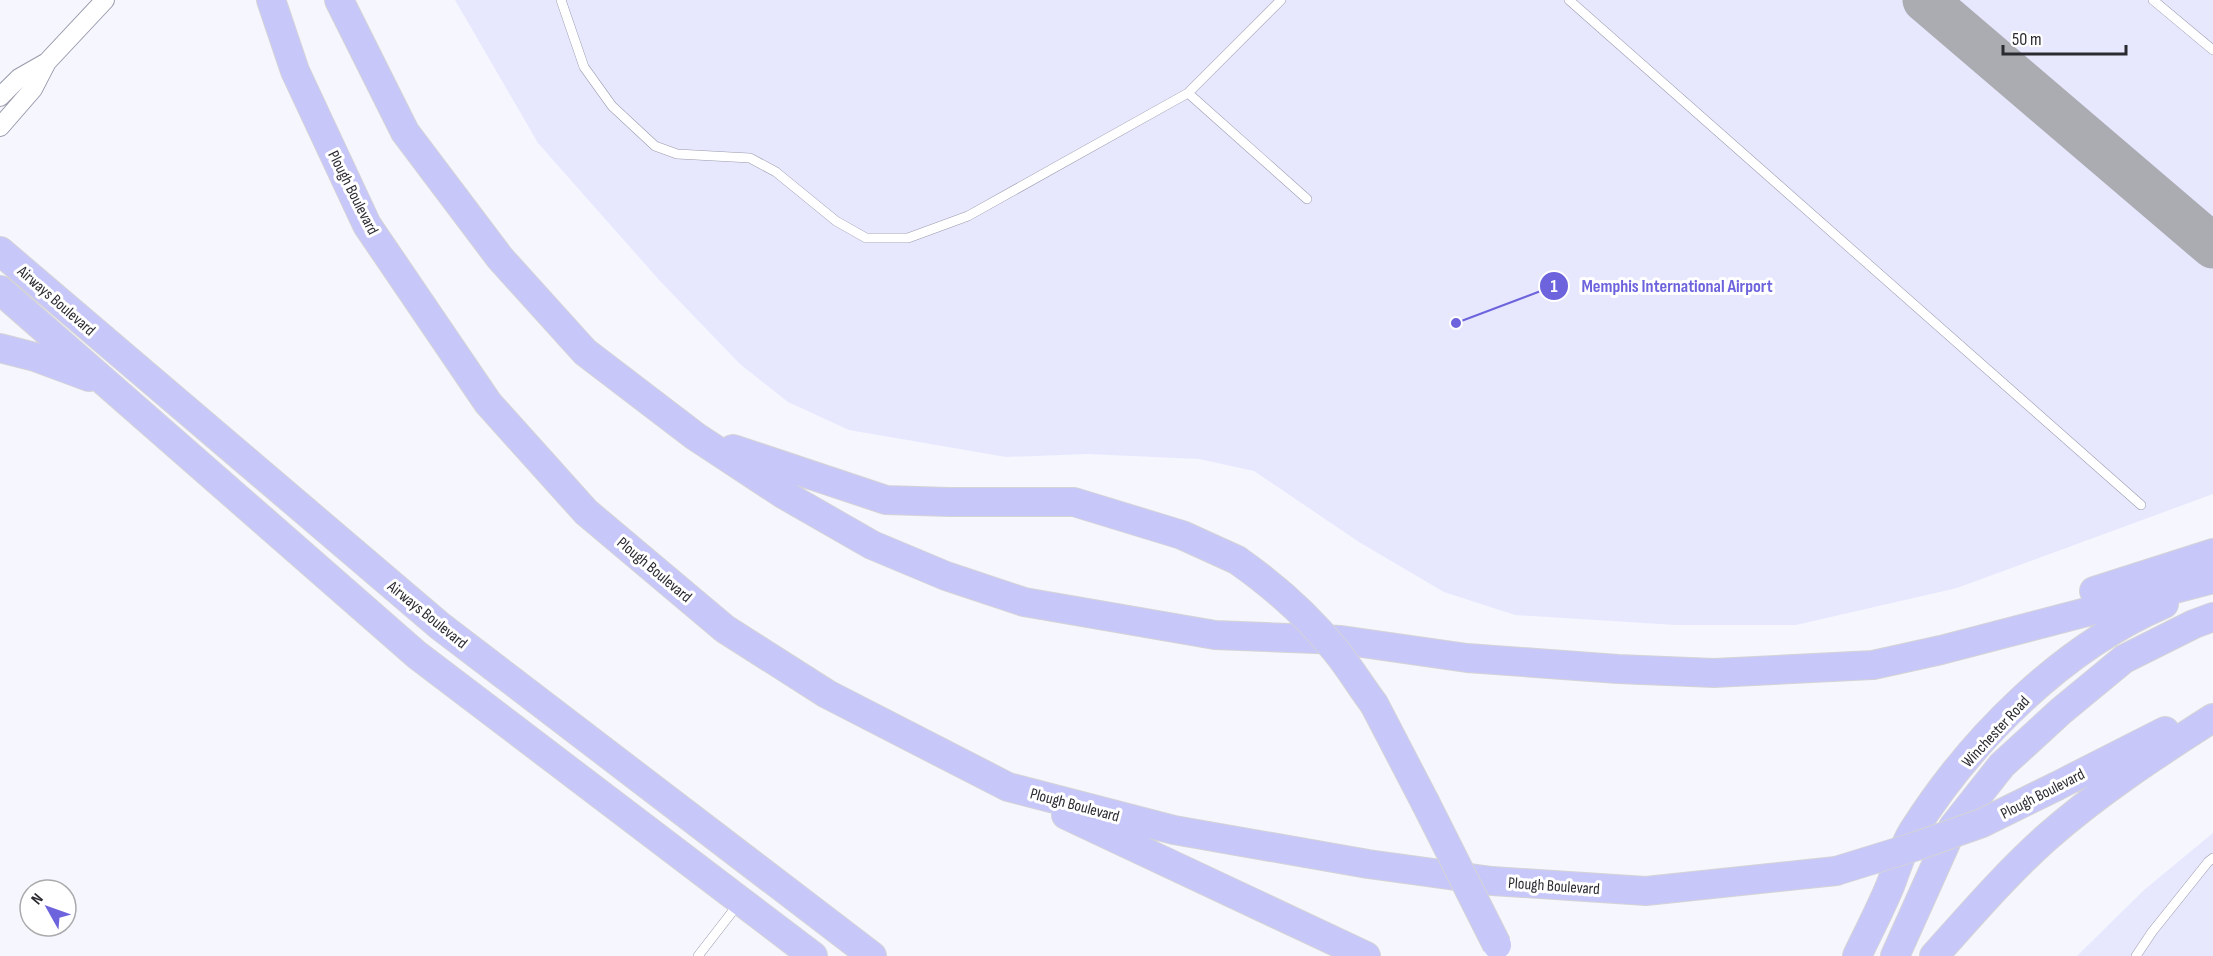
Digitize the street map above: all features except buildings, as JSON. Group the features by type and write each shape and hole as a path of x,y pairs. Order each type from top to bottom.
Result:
{"main road":[{"name":"Plough Boulevard","path":"271,0 295,71 367,225 488,403 586,512 725,628 827,694 1008,786 1174,830 1368,864 1492,881 1646,891 1836,871 1917,846 1982,823 2213,707"},
{"path":"339,0 405,132 500,258 585,352 695,436 783,494 872,545 946,576 1024,602 1215,635 1341,640 1467,658 1618,669 1714,673 1873,665 2213,581"},
{"name":"Airways Boulevard","path":"0,251 440,626 872,956"},
{"name":"Airways Boulevard","path":"0,290 417,655 813,956"},
{"path":"0,348 35,357 104,383"},
{"path":"695,436 886,500 1074,502 1182,535 1237,560 1269,582 1306,617 1336,651 1374,704 1501,950"},
{"path":"1941,650 2010,618 2213,553"},
{"name":"Winchester Road","path":"1857,956 1882,906 1912,833 1973,751 2005,715 2051,674 2100,639 2146,612 2213,581"},
{"name":"Winchester Road","path":"1895,956 1953,827 2002,765 2061,711 2124,659 2213,617"},
{"path":"1934,956 1988,895 2045,839 2108,788 2213,718"},
{"path":"1008,786 1365,956"}],"street":[{"path":"0,127 33,89 47,62 105,0"},
{"path":"0,97 19,78 47,62"}],"lane":[{"path":"561,0 584,67 612,106 655,146 677,154 750,158 776,172 836,221 866,238 908,238 968,216 1188,93 1281,0"},
{"path":"1569,0 2141,505"},
{"path":"2152,0 2213,50"},
{"path":"1188,93 1307,199"},
{"path":"2136,956 2213,858"},
{"path":"698,956 741,901"}],"shaded area":[{"path":"455,0 2213,0 2213,494 1957,588 1796,625 1676,625 1515,615 1444,592 1359,542 1254,471 1199,459 1087,454 1006,457 849,430 788,402 740,364 660,281 538,143"},
{"path":"2213,833 2213,956 2077,956 2144,890"}],"taxiway":[{"path":"1925,0 2213,246"}],"place":[{"name":"Memphis International Airport","path":"1456,323"}]}
